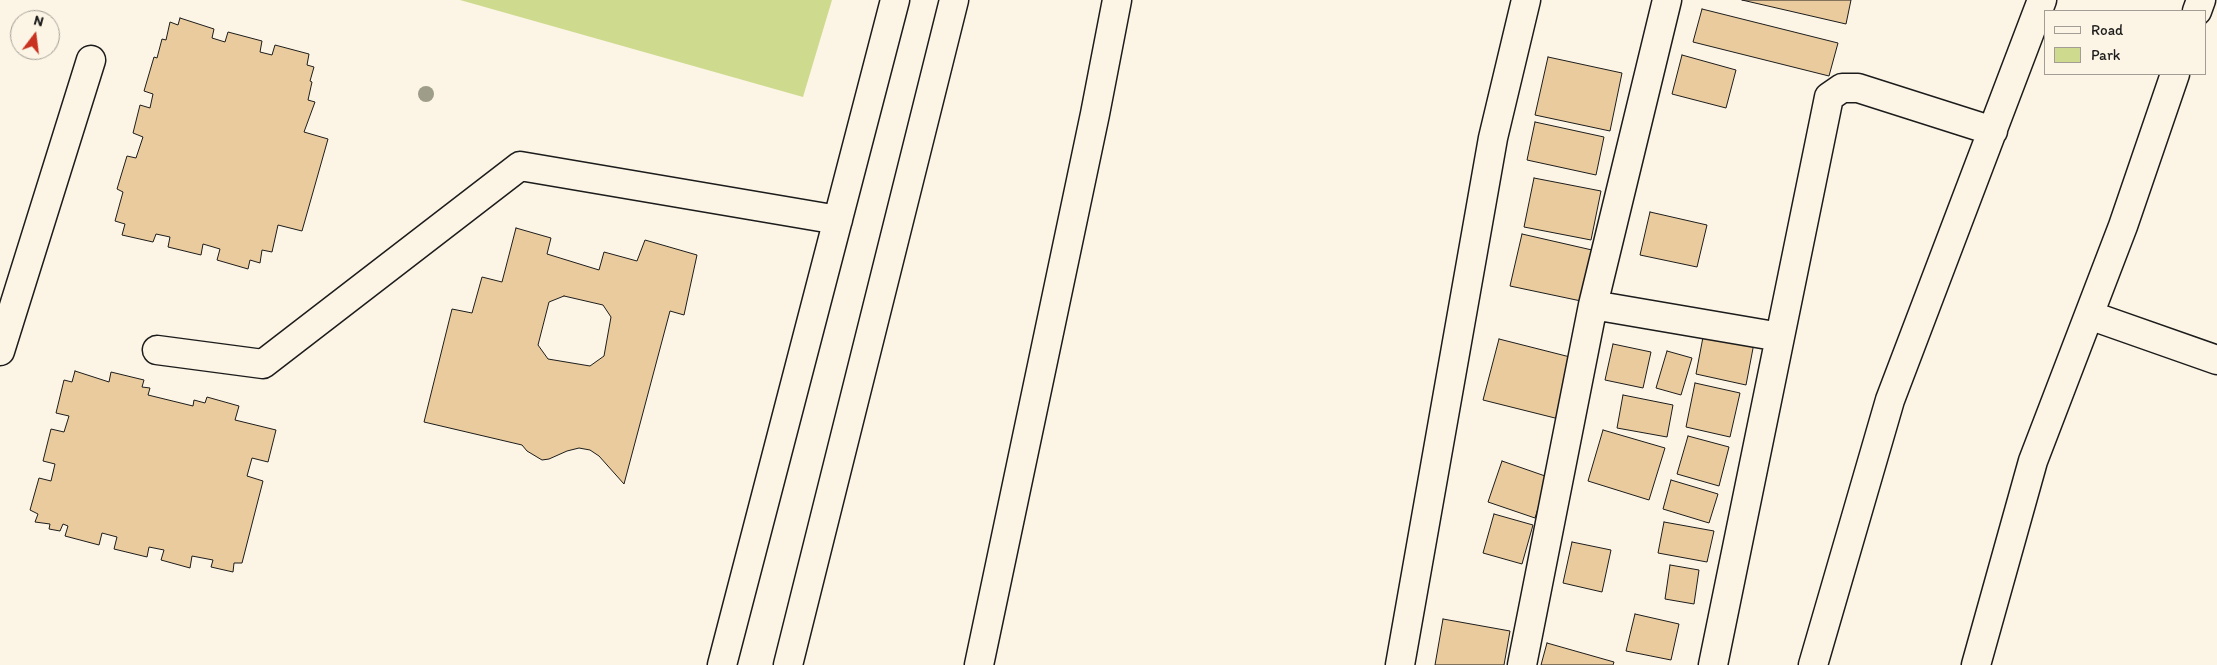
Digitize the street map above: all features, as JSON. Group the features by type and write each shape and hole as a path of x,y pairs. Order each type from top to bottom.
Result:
{"street":[{"path":"722,665 895,0"},
{"path":"788,665 954,0"},
{"path":"979,665 1091,133 1117,0"},
{"path":"1400,665 1493,138 1526,0"},
{"path":"1522,665 1593,305 1667,0"},
{"path":"1813,665 1890,400 2042,0"},
{"path":"0,351 91,60"},
{"path":"1976,665 2033,462 2123,226 2175,75"},
{"path":"1713,665 1830,97 1842,88 1858,88 1993,131"},
{"path":"157,350 263,364 520,166 838,220"},
{"path":"1593,305 1780,337"},
{"path":"2089,315 2217,360"}],"green space":[{"path":"460,0 832,0 803,97"}],"building":[{"path":"1742,0 1851,0 1846,24"},
{"path":"1702,9 1838,43 1829,76 1693,42"},
{"path":"180,18 214,29 212,38 225,42 228,32 262,41 260,52 272,55 275,45 309,54 307,65 314,67 308,100 315,102 304,132 328,139 302,231 278,225 272,252 262,250 260,263 250,260 248,269 217,260 220,249 203,244 201,255 168,247 170,237 156,234 153,242 122,235 125,224 115,221 123,192 117,189 127,156 136,158 143,137 133,133 140,105 150,108 153,94 144,91 154,57 157,58 162,39 166,40 170,22 178,25"},
{"path":"1682,55 1736,70 1726,108 1672,94"},
{"path":"1548,57 1622,73 1610,131 1535,115"},
{"path":"1535,122 1604,137 1596,175 1527,160"},
{"path":"1534,178 1601,191 1591,240 1524,227"},
{"path":"1650,212 1707,225 1697,267 1640,255"},
{"path":"516,228 551,238 547,254 599,270 604,252 637,261 645,240 697,255 684,315 670,311 624,484 599,456 590,450 579,448 542,460 527,451 522,445 424,422 452,309 472,313 482,277 502,282","holes":["564,296 603,305 611,317 604,356 590,366 548,359 538,345 549,302"]},
{"path":"1522,234 1592,250 1581,301 1510,286"},
{"path":"1704,332 1754,343 1746,385 1696,374"},
{"path":"1499,339 1574,358 1559,419 1483,400"},
{"path":"1613,344 1651,352 1643,388 1605,380"},
{"path":"1667,351 1692,358 1681,395 1656,388"},
{"path":"75,371 109,382 111,372 144,380 142,387 150,388 148,395 193,406 194,400 205,403 207,397 239,406 235,420 276,430 268,462 252,458 247,476 263,481 242,563 234,563 233,572 211,567 213,560 192,556 190,568 161,560 164,550 149,547 147,557 114,549 117,537 102,533 99,545 65,536 68,526 63,524 60,531 49,529 50,524 35,522 38,514 30,510 39,478 51,481 55,464 43,461 51,429 64,432 69,416 56,413 64,380 72,382"},
{"path":"1695,383 1740,393 1730,437 1686,427"},
{"path":"1623,395 1673,405 1667,437 1617,428"},
{"path":"1603,430 1665,448 1649,500 1588,481"},
{"path":"1688,436 1729,447 1719,486 1677,474"},
{"path":"1502,461 1548,477 1535,518 1488,502"},
{"path":"1671,480 1718,494 1709,523 1663,509"},
{"path":"1494,514 1533,525 1522,564 1483,553"},
{"path":"1664,522 1714,531 1707,562 1658,553"},
{"path":"1572,542 1611,550 1602,592 1563,583"},
{"path":"1670,565 1699,570 1694,604 1665,599"},
{"path":"1635,614 1679,624 1671,660 1626,651"},
{"path":"1443,619 1510,631 1504,665 1435,665"},
{"path":"1547,643 1614,662 1613,665 1541,665"}]}
